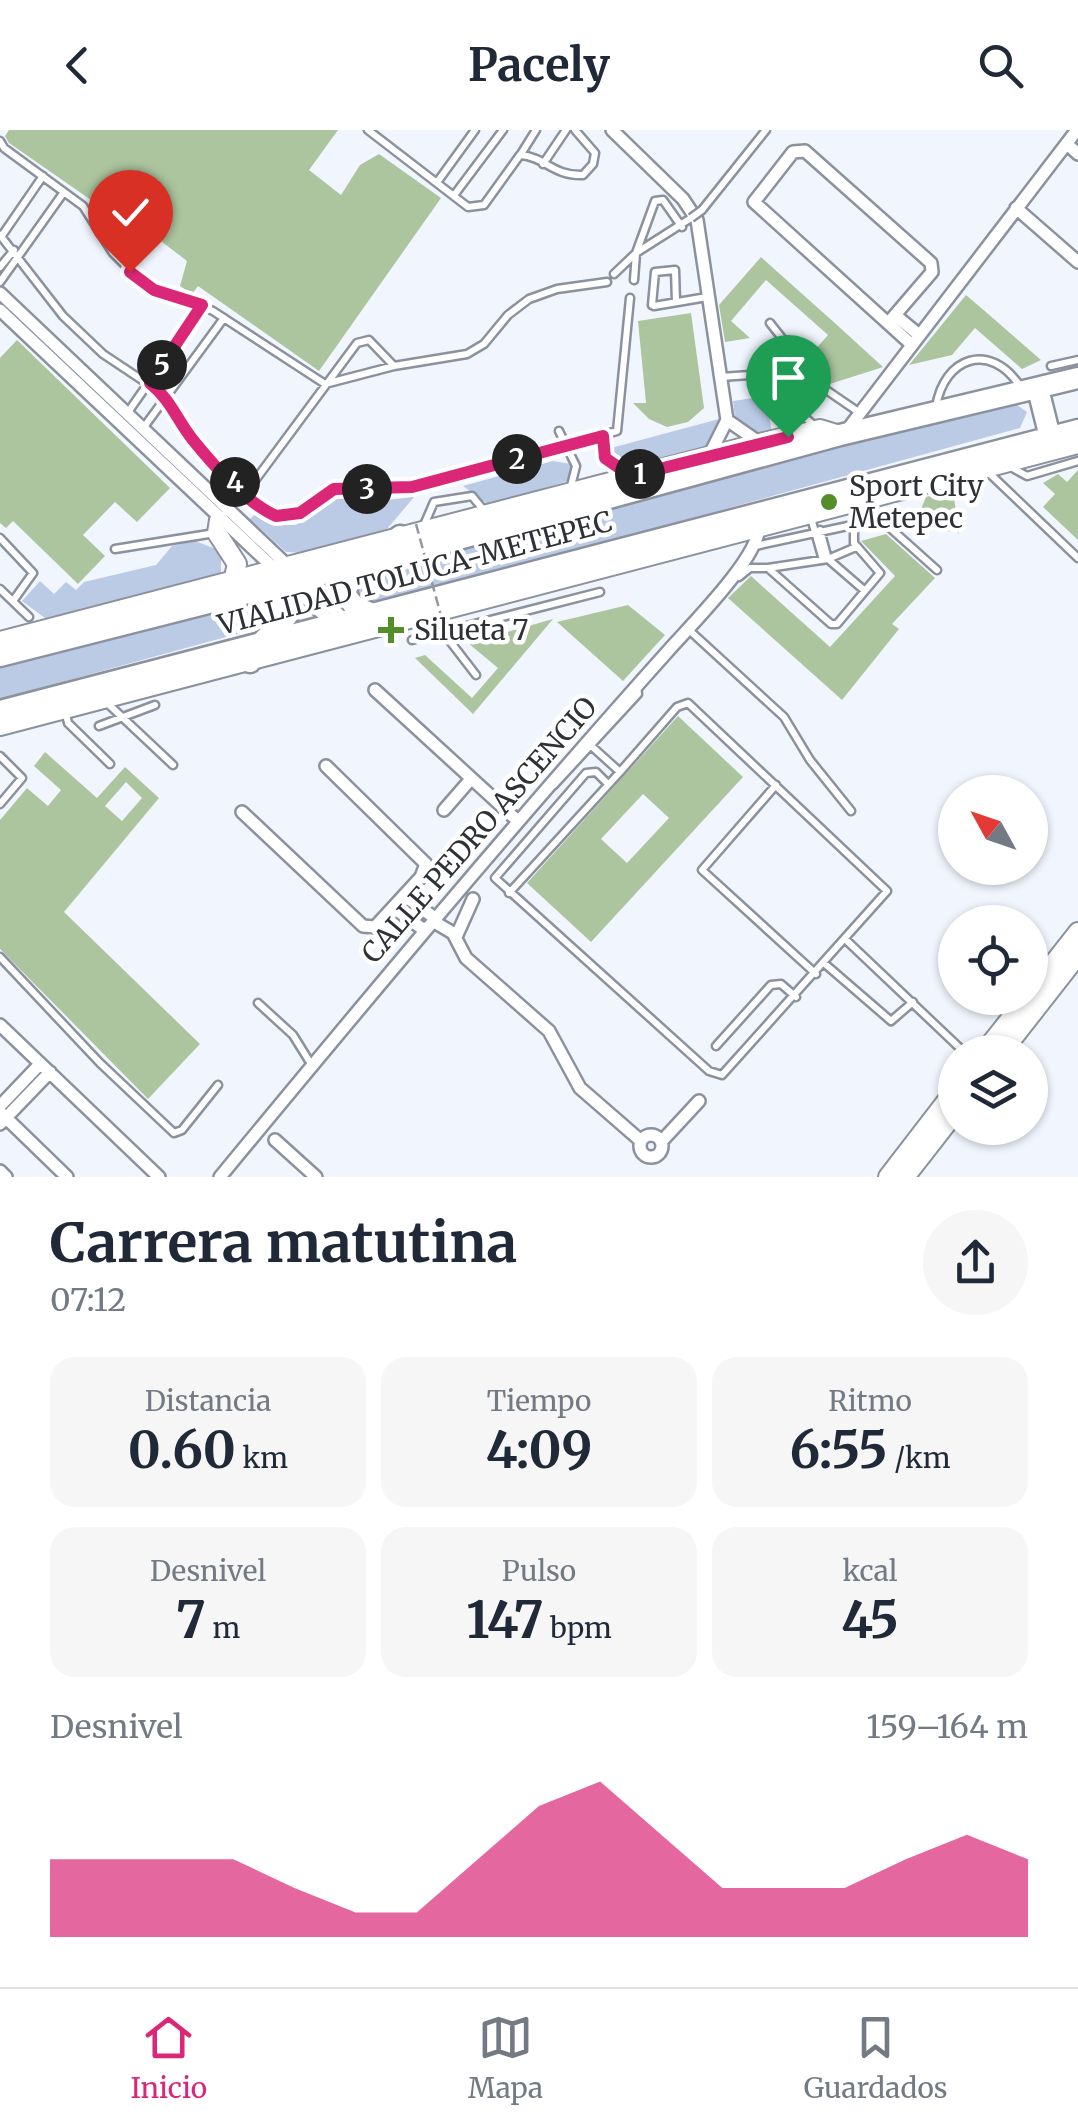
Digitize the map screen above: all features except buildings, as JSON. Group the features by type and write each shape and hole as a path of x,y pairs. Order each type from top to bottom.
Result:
{"highway":[{"name":"VIALIDAD TOLUCA-METEPEC","path":"0,656 252,592 287,575 378,560 419,534 517,521 834,433 1078,378"},
{"path":"1031,391 1050,437"},
{"name":"VIALIDAD TOLUCA-METEPEC","path":"0,710 100,692 245,658 260,643 339,621 393,615 559,572 757,529 1078,430"},
{"path":"492,512 517,521"},
{"path":"358,572 419,534"},
{"path":"393,615 354,607 345,594 358,572 419,534"},
{"path":"252,592 274,594 287,608 282,623 260,643"},
{"path":"36,623 65,638"}],"main road":[{"path":"0,641 36,623 233,581 287,575 570,491 760,443 834,433"},
{"path":"757,529 815,526 904,482 984,468 1078,444"},
{"path":"218,527 237,564 233,581"},
{"path":"245,658 393,615 444,616 526,589 559,572"},
{"path":"0,726 65,709 100,692"},
{"path":"1048,973 1078,932"},
{"path":"1048,983 1078,955"},
{"path":"999,1035 1016,1015"},
{"path":"888,1177 938,1112"},
{"path":"905,1177 938,1134"}],"street":[{"path":"612,130 683,199 697,220 727,420 709,456"},
{"path":"834,433 857,411 915,339 1078,130"},
{"path":"1067,144 1078,154"},
{"path":"892,319 932,272 931,263 805,152 793,152 754,202 915,339"},
{"path":"1016,208 1078,262"},
{"path":"0,293 144,427 287,575 339,621"},
{"path":"0,310 218,527 287,575"},
{"path":"727,420 760,443"},
{"name":"CALLE PEDRO ASCENCIO","path":"220,1177 424,930 688,629 757,529"},
{"path":"375,690 518,821"},
{"path":"242,812 367,929 405,896 425,870 423,859 326,766"},
{"path":"444,810 471,779"},
{"path":"405,896 456,937 466,958 555,1038 564,1064 580,1088 641,1141 650,1135 661,1142 699,1101"},
{"path":"456,937 473,899"},
{"path":"394,908 424,930"},
{"path":"0,1025 160,1177"},
{"path":"45,1068 2,1115 67,1177"},
{"path":"274,1140 316,1177"},
{"path":"0,1171 6,1177"}],"lane":[{"path":"368,130 468,207 484,206 536,130"},
{"path":"438,181 476,130"},
{"path":"455,194 503,130"},
{"path":"543,164 566,130"},
{"path":"520,155 560,176 583,175 593,164 595,152 574,130"},
{"path":"614,274 636,253 682,227 702,210 766,130"},
{"path":"0,140 93,217 130,272 154,290 202,305 325,384 394,366 468,354 484,344 508,315 529,299 557,289 607,282"},
{"path":"43,176 0,236 46,298 103,354 166,396 194,441 266,511 292,515 334,489 412,487 616,430 621,420 630,298"},
{"path":"0,282 64,192"},
{"path":"634,280 636,253 655,202 663,200 682,227"},
{"path":"0,267 14,250"},
{"path":"676,302 675,270 654,272 652,305 676,302 710,297"},
{"path":"118,424 202,305"},
{"path":"133,440 224,318"},
{"path":"770,324 819,386 857,411"},
{"path":"246,494 363,338 394,366"},
{"path":"934,413 945,375 964,362 988,359 1031,391"},
{"path":"1051,366 1078,360"},
{"path":"721,376 765,374 796,413 834,433"},
{"path":"559,432 568,444 576,472 570,491"},
{"path":"603,436 605,458 631,476"},
{"path":"1006,462 1027,476 1078,461"},
{"path":"984,468 1078,558"},
{"path":"858,508 880,518 937,570"},
{"path":"858,508 880,518"},
{"path":"768,568 833,626 880,573 856,547 858,508"},
{"path":"815,526 825,559 866,591"},
{"path":"115,549 218,527"},
{"path":"0,538 32,573 13,600"},
{"path":"731,586 746,570 825,559 856,547"},
{"path":"559,572 571,600"},
{"path":"0,589 36,623"},
{"path":"526,589 530,610"},
{"path":"412,640 600,592"},
{"path":"444,616 452,646 476,674"},
{"path":"688,629 784,717 810,760 851,811"},
{"path":"100,692 173,765"},
{"path":"510,893 620,772 677,707 688,703 886,891 727,1072 716,1075 496,881 496,872 590,771 608,784"},
{"path":"100,726 156,706"},
{"path":"65,709 68,723 110,764"},
{"path":"590,745 620,772"},
{"path":"0,756 22,778 0,804"},
{"path":"776,785 702,864 704,872 816,974"},
{"path":"846,940 947,1035"},
{"path":"0,958 92,1055 174,1132 182,1130 218,1085"},
{"path":"825,964 891,1021 913,1002"},
{"path":"716,1046 772,986 781,984 796,997"},
{"path":"258,1003 293,1035 312,1066"}],"path":[{"path":"419,534 444,616"}],"shaded area":[{"path":"766,396 772,433 754,434 735,418 733,401"},
{"path":"1010,400 1027,412 1020,428 379,604 357,603 353,582 374,570 573,513"},
{"path":"719,419 720,431 710,448 625,468 610,455 611,448"},
{"path":"553,461 571,464 571,480 489,505 463,486"},
{"path":"346,494 387,500 414,497 387,529 304,553 286,552 250,519 255,514 274,525 296,525 327,498"},
{"path":"195,541 221,551 221,575 49,621 22,601 40,581 54,594 66,582 76,590 84,582 156,565 172,546"},
{"path":"266,599 281,605 273,624 0,699 0,663"}],"place":[{"name":"Sport City Metepec","path":"829,502"},
{"name":"Silueta 7","path":"391,630"}],"route":[{"path":"130,272 154,290 202,305 150,383 166,396 194,441 246,494 276,516 300,513 334,489 412,487 603,436 605,458 631,476 788,437"}]}
